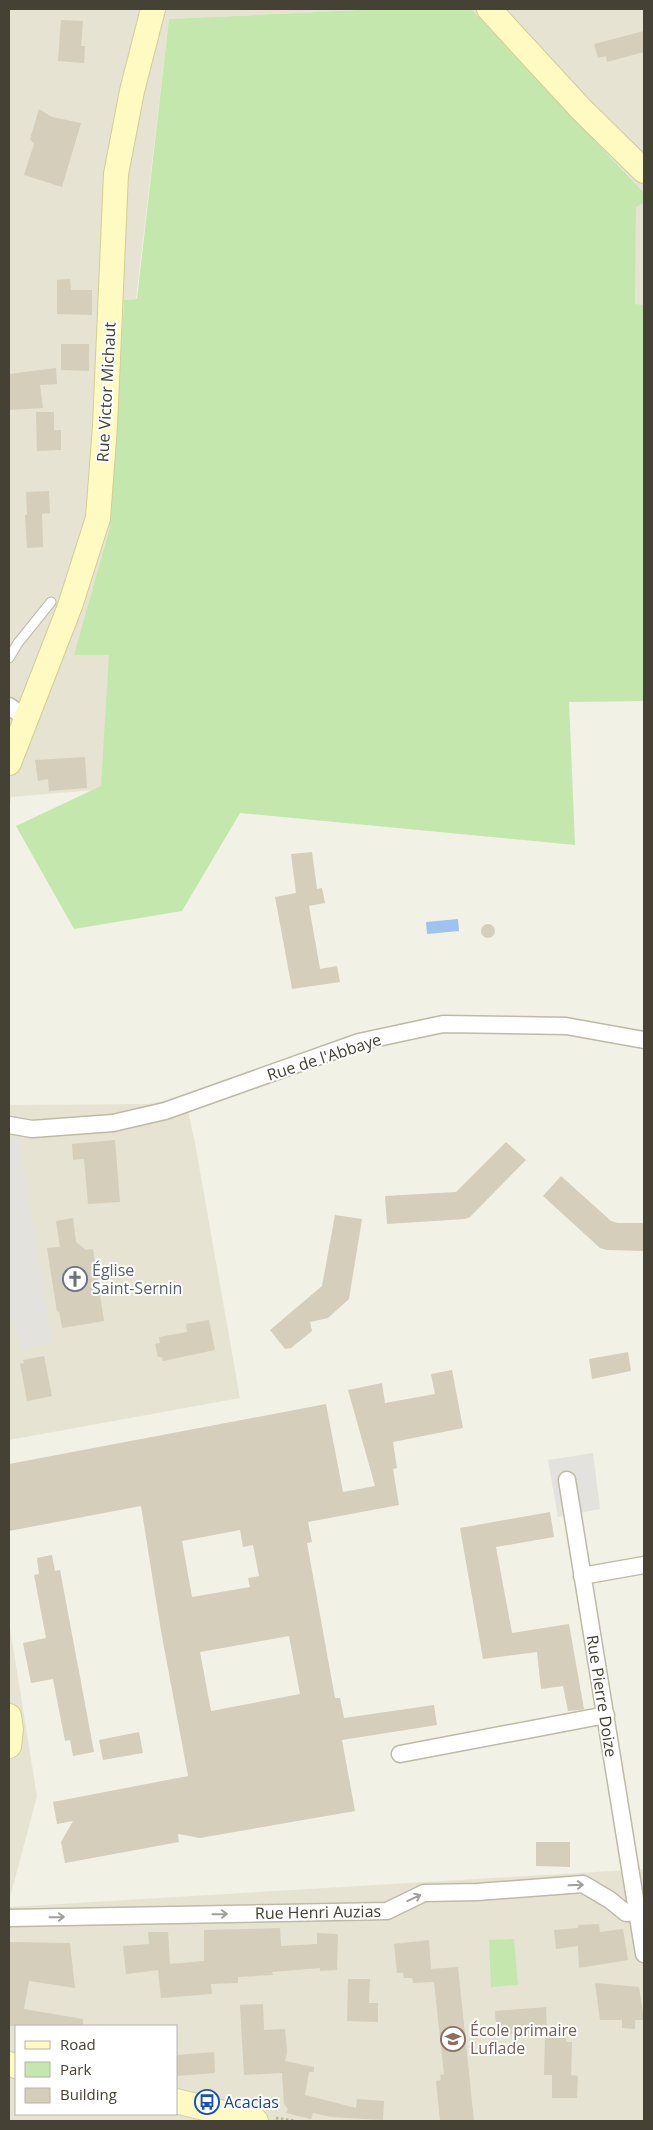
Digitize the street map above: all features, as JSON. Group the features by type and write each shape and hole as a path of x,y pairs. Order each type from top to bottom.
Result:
{"street":[{"name":"Rue Victor Michaut","path":"9,763 18,712 70,606 98,518 105,426 116,174 132,91 153,9"},
{"path":"489,9 581,109 644,171"},
{"name":"Rue de l'Abbaye","path":"9,1125 32,1130 104,1123 165,1111 359,1042 443,1024 566,1026 644,1040"},
{"name":"Rue Pierre Doize","path":"566,1480 641,1912 644,1954"},
{"path":"582,1576 644,1564"},
{"path":"400,1754 606,1715"},
{"path":"9,1716 11,1730 9,1746"},
{"name":"Rue Henri Auzias","path":"9,1918 387,1911 424,1893 477,1892 583,1884 610,1900 626,1913 641,1912"},
{"path":"178,2102 256,2121"}],"lane":[{"path":"9,658 18,643 51,602"}],"shaded area":[{"path":"9,9 382,9 169,19 136,299 124,300 110,527 75,654 109,655 118,788 11,797 9,812"},
{"path":"471,9 644,9 644,193"},
{"path":"644,203 644,305 635,305 636,207"},
{"path":"9,1092 10,1105 148,1104 185,1097 195,1143 240,1398 9,1440"},
{"path":"18,1137 53,1343 20,1349 9,1308 9,1138"},
{"path":"593,1453 600,1509 558,1517 548,1460"},
{"path":"9,1622 37,1796 9,1901"},
{"path":"644,1869 644,2121 9,2121 9,1907"}],"green space":[{"path":"382,9 471,9 644,193 644,203 636,207 635,304 644,305 644,701 569,702 575,845 240,813 182,911 74,929 16,826 101,786 109,655 74,655 110,527 124,300 137,299 169,19"},
{"path":"514,1939 518,1985 491,1987 489,1940"}],"water":[{"path":"458,919 459,931 427,934 426,922"}],"building":[{"path":"61,20 83,21 81,46 85,46 84,63 58,61"},
{"path":"644,31 644,52 607,62 606,56 598,58 594,44"},
{"path":"39,109 52,117 81,123 62,187 24,175 34,144 30,139"},
{"path":"70,279 71,290 92,290 92,315 57,314 57,280"},
{"path":"61,344 89,344 89,371 61,370"},
{"path":"56,368 57,384 40,385 43,408 9,410 9,374"},
{"path":"36,412 54,412 54,430 61,430 61,450 37,451"},
{"path":"49,491 50,513 42,514 43,547 27,548 26,492"},
{"path":"85,757 87,788 49,791 48,779 38,781 35,760"},
{"path":"312,852 317,889 322,888 325,903 309,906 320,969 337,966 340,982 292,989 275,897 296,893 291,854"},
{"path":"485,924 491,924 495,931 491,938 485,938 481,934 481,928"},
{"path":"115,1140 120,1202 88,1204 84,1159 73,1160 72,1144"},
{"path":"506,1142 526,1160 470,1217 465,1219 387,1224 385,1196 456,1192"},
{"path":"561,1176 611,1221 618,1223 644,1223 644,1251 607,1250 600,1248 543,1196"},
{"path":"335,1215 362,1219 349,1299 328,1318 310,1322 312,1331 291,1348 285,1349 270,1330 322,1286"},
{"name":"Église Saint-Sernin","path":"73,1218 76,1242 86,1250 93,1249 104,1321 62,1328 59,1311 57,1312 47,1248 60,1247 56,1221"},
{"path":"209,1320 215,1350 163,1361 162,1357 158,1357 155,1344 160,1343 159,1337 187,1332 186,1324"},
{"path":"628,1352 631,1371 592,1379 589,1359"},
{"path":"44,1356 52,1396 27,1401 20,1364 24,1363 23,1360"},
{"path":"452,1370 463,1428 393,1442 397,1468 393,1469 399,1505 308,1522 312,1542 307,1543 335,1698 340,1698 344,1718 434,1705 437,1725 342,1740 355,1811 200,1838 178,1834 179,1842 65,1863 61,1842 73,1821 57,1824 53,1802 188,1776 161,1631 141,1506 9,1531 9,1464 326,1404 343,1492 375,1486 348,1390 382,1383 385,1403 435,1394 431,1374","holes":["240,1530 243,1547 253,1545 259,1576 248,1578 250,1587 192,1597 182,1541","289,1636 300,1694 211,1711 200,1652"]},
{"path":"550,1512 554,1537 496,1547 512,1633 569,1624 584,1709 580,1710 568,1711 563,1686 541,1689 537,1652 483,1659 460,1528"},
{"path":"52,1555 55,1571 60,1570 94,1752 73,1756 70,1740 65,1741 53,1679 31,1683 23,1643 46,1638 34,1575 39,1574 37,1558"},
{"path":"139,1732 143,1753 103,1760 99,1740"},
{"path":"536,1842 570,1842 570,1867 536,1866"},
{"path":"599,1924 600,1932 623,1929 628,1960 579,1968 578,1946 556,1949 554,1930 578,1928 578,1925"},
{"path":"280,1928 281,1946 317,1944 317,1933 338,1934 337,1970 320,1971 320,1968 272,1972 273,1975 238,1977 238,1983 211,1984 212,1994 161,1998 158,1970 126,1974 123,1946 149,1944 148,1932 168,1932 170,1964 204,1961 204,1930"},
{"name":"École primaire Luflade","path":"429,1940 431,1969 458,1967 474,2121 440,2121 436,2081 441,2080 440,2075 444,2074 434,1982 413,1983 412,1978 404,1978 403,1973 397,1973 394,1944"},
{"path":"9,1942 70,1943 75,1988 29,1981 24,2009 83,2019 83,2025 9,2026"},
{"path":"348,1979 370,1979 369,2003 378,2003 378,2022 347,2021"},
{"path":"595,1983 639,1987 644,2020 635,2020 635,2029 622,2028 622,2020 600,2020"},
{"path":"263,2004 264,2030 285,2029 287,2052 285,2061 314,2067 314,2072 309,2072 305,2095 356,2108 357,2099 384,2101 383,2120 331,2117 313,2113 311,2119 286,2113 288,2109 284,2104 282,2073 244,2075 240,2005"},
{"path":"546,2007 547,2032 497,2035 495,2011"},
{"path":"545,2034 566,2034 566,2042 572,2042 571,2075 578,2076 577,2098 552,2098 552,2075 544,2075"},
{"path":"214,2052 215,2073 178,2076 178,2055"}],"place":[{"name":"Église Saint-Sernin","path":"75,1279"},
{"name":"École primaire Luflade","path":"453,2039"},
{"name":"Acacias","path":"207,2102"}]}
